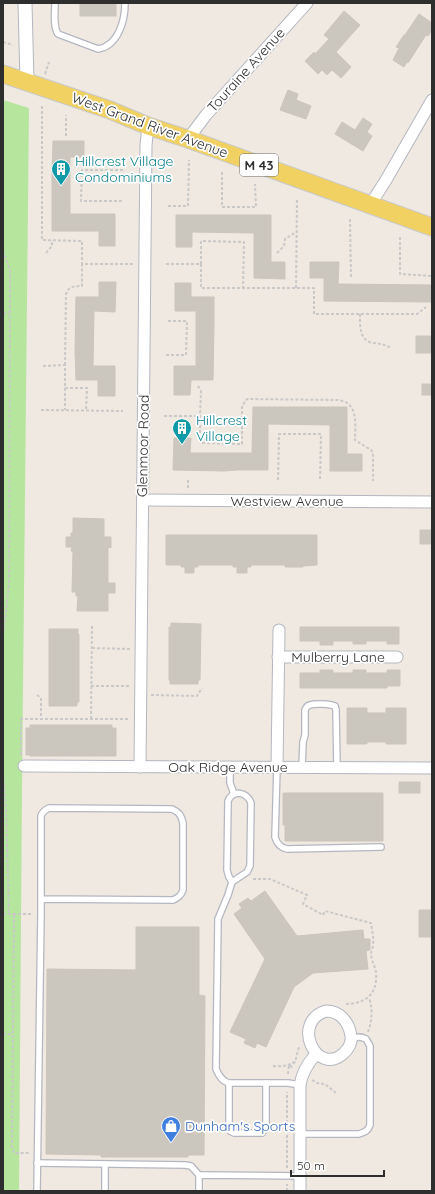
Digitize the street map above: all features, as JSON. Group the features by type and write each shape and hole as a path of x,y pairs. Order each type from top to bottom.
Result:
{"main road":[{"name":"West Grand River Avenue","path":"3,74 110,110 148,126 432,227"}],"street":[{"path":"25,3 27,82"},
{"name":"Touraine Avenue","path":"188,139 206,115 306,3"},
{"path":"370,205 432,100"},
{"name":"Glenmoor Road","path":"140,767 146,145 148,126"},
{"name":"Westview Avenue","path":"143,500 432,502"},
{"path":"277,767 278,630"},
{"name":"Mulberry Lane","path":"278,657 397,657"},
{"name":"Oak Ridge Avenue","path":"22,762 140,767 432,768"},
{"path":"326,1011 339,1013 350,1031 351,1042 346,1052 336,1058 329,1059 322,1058 316,1054 310,1040 309,1028 314,1016 320,1012 326,1011"},
{"path":"300,1191 300,1085 308,1064 316,1054"}],"lane":[{"path":"55,3 55,27 58,34 98,49 109,45 117,34 124,18 125,3"},
{"path":"302,767 303,742 305,735 305,710 310,704 331,704 336,710 337,767"},
{"path":"230,767 230,783 234,794"},
{"path":"277,767 275,836 276,842 281,847 287,849 381,847"},
{"path":"232,882 227,870 228,801 230,796 234,794 243,794 247,796 251,803 250,866 247,872 232,882 218,919 216,1064 219,1075 224,1082 288,1083 300,1085"},
{"path":"37,1191 36,1163 42,813 49,808 172,810 178,812 181,816 183,823 183,890 182,894 178,898 172,900 41,899"},
{"path":"300,1134 359,1134 368,1130 370,1125 370,1046 366,1038 354,1038 351,1042"},
{"path":"229,1083 229,1128 230,1131 234,1133 262,1133 266,1128 266,1083"},
{"path":"36,1163 191,1166 199,1175 199,1191"},
{"path":"104,1164 105,1191"},
{"path":"199,1175 300,1176"}],"path":[{"path":"42,106 42,240 82,241 82,286 72,286 67,290 66,294 65,410"},
{"path":"66,115 66,136"},
{"path":"168,206 188,206 189,160"},
{"path":"122,202 81,201 82,170 123,170"},
{"path":"222,172 222,207 256,207 255,184"},
{"path":"296,288 297,199"},
{"path":"350,219 351,277"},
{"path":"277,253 284,246 285,239 297,231"},
{"path":"400,237 400,274 432,276"},
{"path":"46,253 52,246 52,240"},
{"path":"243,287 244,242 201,241 201,288 314,288 314,314 417,314 426,307"},
{"path":"3,252 10,270 9,584 3,638"},
{"path":"82,264 145,264"},
{"path":"166,264 201,264"},
{"path":"3,314 9,312"},
{"path":"360,314 360,329 364,338 371,343 381,343 391,348"},
{"path":"166,321 187,321 186,355 166,355"},
{"path":"43,366 65,365"},
{"path":"198,386 201,391 200,443 242,444 242,406 247,399 338,400 347,402 352,408 354,415 355,440 371,450 373,453 373,481"},
{"path":"65,388 87,388 86,410"},
{"path":"41,410 123,411"},
{"path":"164,416 200,416"},
{"path":"278,480 279,434 321,434 320,481"},
{"path":"91,719 92,624"},
{"path":"92,648 132,649"},
{"path":"91,686 131,686"},
{"path":"150,695 197,696 202,688"},
{"path":"37,695 41,698 41,719"},
{"path":"22,762 22,719 131,719"},
{"path":"3,774 9,914"},
{"path":"247,872 252,878 270,879 308,895 303,904 323,914 325,911 371,923 373,945 371,955 376,974 373,990 369,998 362,1002 344,1004"},
{"path":"3,914 41,914"},
{"path":"14,915 12,1147 14,1153 37,1153"},
{"path":"366,1038 370,1026 371,1004 369,998"},
{"path":"3,1034 13,1034"},
{"path":"273,1066 289,1065 295,1062 299,1041"}],"green space":[{"path":"3,100 29,108 19,1191 3,1191"}],"building":[{"path":"80,3 116,3 116,16 80,16"},
{"path":"344,11 360,25 336,52 351,67 341,78 332,70 327,75 322,70 318,74 305,61 314,52 315,54 329,39 324,35"},
{"path":"419,14 432,23 432,30 428,36 426,35 404,67 393,60 399,48 396,47"},
{"path":"288,90 298,94 296,100 311,106 306,119 280,110"},
{"path":"363,118 372,124 367,132 372,136 363,151 335,134 342,122 355,130"},
{"name":"Hillcrest Village Condominiums","path":"53,141 84,141 84,157 70,157 70,214 115,214 115,246 99,246 99,231 52,231"},
{"path":"176,215 271,215 271,262 285,262 285,279 254,278 254,233 192,232 192,247 176,247"},
{"path":"310,262 339,262 338,284 432,285 432,302 324,301 324,278 310,278"},
{"path":"99,282 116,282 115,312 94,311 93,366 115,366 115,396 98,396 98,380 76,380 76,297 99,297"},
{"name":"Hillcrest Village","path":"175,283 191,283 191,297 214,297 213,380 191,380 190,395 174,395 174,366 196,366 196,311 175,311"},
{"path":"416,336 431,336 431,353 416,353"},
{"path":"422,384 432,384 432,395 422,395"},
{"name":"Hillcrest Village","path":"253,407 347,407 347,454 362,454 362,471 330,471 330,425 268,424 268,470 173,470 174,438 191,438 190,453 252,453"},
{"path":"73,518 104,519 104,537 111,537 111,548 108,547 108,583 115,583 115,593 108,593 108,611 77,611 78,596 76,596 76,592 72,592 73,551 71,551 72,547 66,547 66,537 71,537 71,533 73,533"},
{"path":"420,530 432,530 432,544 420,544"},
{"path":"166,535 317,535 317,565 285,567 285,565 251,565 251,567 247,567 247,573 237,573 237,567 233,567 233,565 198,565 198,567 194,567 194,573 185,573 185,567 181,567 181,565 166,565"},
{"path":"171,623 201,624 200,680 198,680 198,684 170,684 169,627 171,627"},
{"path":"300,627 399,627 399,644 387,644 387,641 366,641 366,644 353,644 353,641 333,641 333,645 320,645 320,641 300,641"},
{"path":"49,629 78,629 79,702 77,702 77,706 49,706"},
{"path":"320,670 333,670 333,673 353,673 353,670 366,670 366,673 387,673 387,670 400,670 400,686 387,686 387,688 300,688 300,673 320,673"},
{"path":"347,708 367,708 367,713 386,713 386,708 406,708 406,744 367,742 367,744 347,744"},
{"path":"30,725 112,725 112,728 116,728 116,756 26,755 26,728 30,728"},
{"path":"399,782 420,782 420,793 399,793"},
{"path":"283,793 383,793 383,841 285,841 285,825 283,825"},
{"path":"265,891 297,936 363,930 364,939 370,939 370,950 366,951 368,969 313,973 294,987 266,1047 257,1043 255,1048 244,1043 246,1039 230,1032 265,959 234,914 242,908 239,904 248,898 251,901"},
{"path":"419,910 431,910 432,937 419,937"},
{"path":"136,927 199,927 199,995 205,996 204,1155 188,1155 188,1157 101,1157 101,1155 46,1154 47,969 136,970"}],"place":[{"name":"Hillcrest Village Condominiums","path":"61,186"},
{"name":"Hillcrest Village","path":"182,445"},
{"name":"Dunham's Sports","path":"171,1143"}]}
